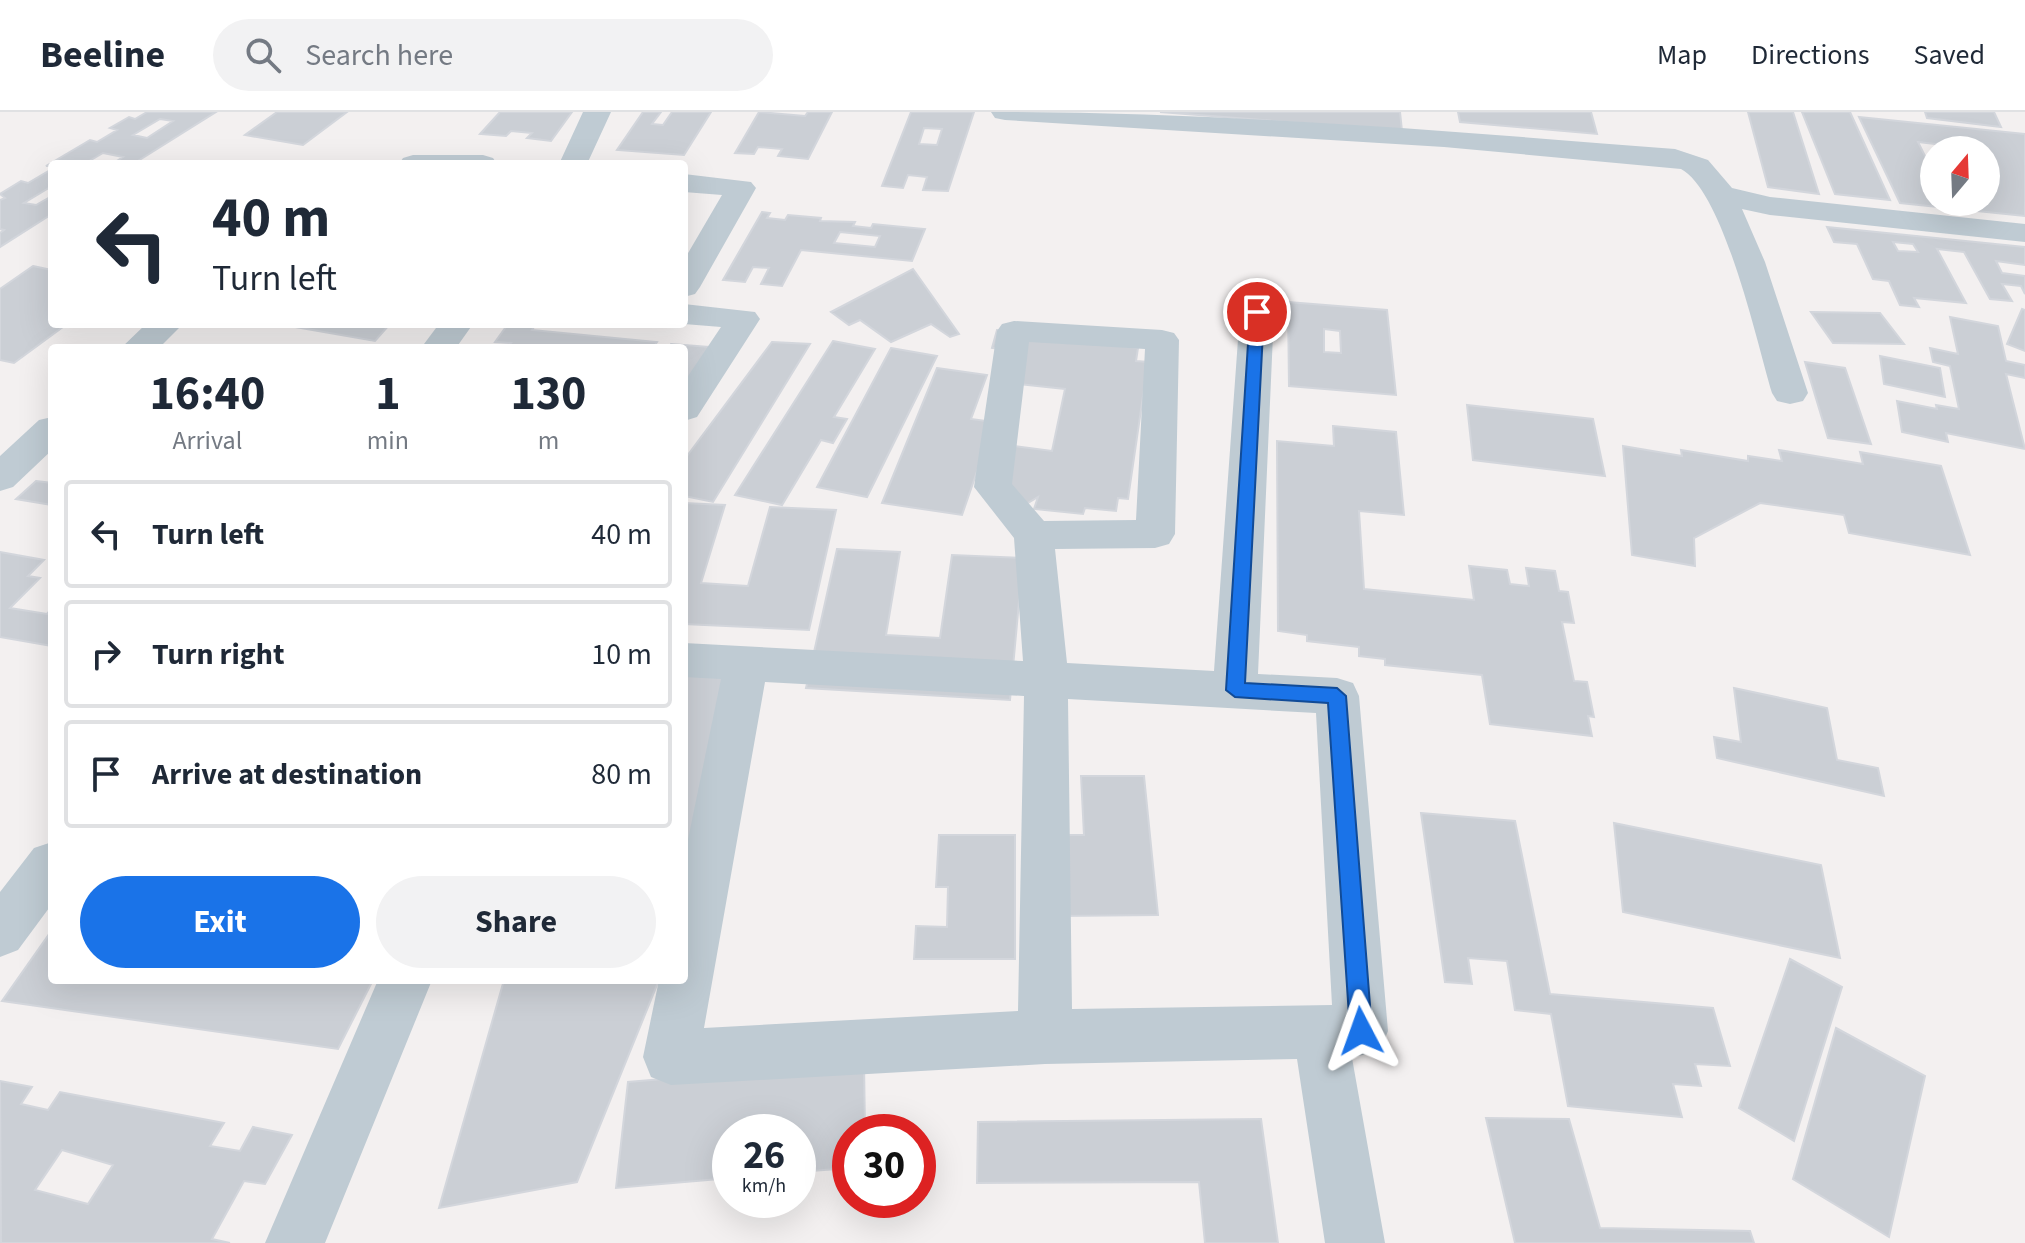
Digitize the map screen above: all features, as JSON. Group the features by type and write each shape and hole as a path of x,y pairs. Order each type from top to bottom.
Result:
{"street":[{"path":"575,160 597,112"},
{"path":"1005,112 1442,126 1689,160 1704,167 1722,195 1749,262 1790,393"},
{"path":"688,183 741,188 688,280"},
{"path":"1722,195 1770,206 2025,233"},
{"path":"1235,690 1257,312"},
{"path":"688,314 743,319 688,403"},
{"path":"143,344 161,328"},
{"path":"1034,535 1155,534 1162,340 1014,331 993,487 1034,535 1046,678 1045,1037"},
{"path":"0,478 48,433"},
{"path":"685,984 671,1057 1045,1037 1361,1031 1337,696 688,660"},
{"path":"688,968 746,664"},
{"path":"0,933 48,869"},
{"path":"295,1243 403,984"},
{"path":"1320,1031 1355,1243"}],"building":[{"path":"147,112 216,112 139,160 118,160 123,157 103,153 91,160 56,160 90,140 97,142 117,130 110,128 129,117 135,119","holes":["160,119 173,121 147,138 133,135"]},
{"path":"277,112 347,112 303,145 245,135"},
{"path":"500,112 572,112 551,141 527,138 532,133 511,131 506,136 480,134"},
{"path":"643,112 661,112 652,124 663,125 672,112 711,112 684,155 617,150"},
{"path":"759,112 805,116 808,112 832,112 808,159 778,156 782,149 758,147 754,154 735,153"},
{"path":"911,112 974,112 948,191 923,190 927,177 908,175 903,188 882,186","holes":["924,128 942,129 937,145 919,144"]},
{"path":"1160,112 1400,112 1402,131"},
{"path":"1458,112 1591,112 1597,134 1460,122"},
{"path":"1748,112 1793,112 1819,194 1768,187"},
{"path":"1802,112 1850,112 1890,200 1835,194"},
{"path":"1925,112 1994,112 2001,127 1927,118"},
{"path":"1859,117 2025,134 2025,216 2000,213 2000,136 1920,136 1920,205 1900,203"},
{"path":"48,171 48,188 24,203 36,205 48,198 48,217 0,247 0,233 4,230 0,229 0,200 5,198 0,194 21,181 28,183"},
{"path":"762,212 770,213 767,218 785,220 788,215 821,218 820,221 855,222 853,226 871,228 873,224 925,229 912,261 801,250 782,286 761,284 769,268 753,267 745,282 723,280","holes":["840,232 880,236 875,247 834,243"]},
{"path":"1827,227 2025,247 2025,265 1996,261 2002,273 2025,276 2025,294 2021,286 2002,284 2012,301 1990,299 1964,252 1937,249 1966,303 1914,298 1919,307 1900,305 1889,281 1873,279 1857,244 1834,242","holes":["1893,242 1913,244 1918,252 1898,251"]},
{"path":"33,266 48,269 48,328 62,328 14,363 0,360 0,289"},
{"path":"913,269 959,334 950,337 931,324 891,342 860,320 849,325 831,312"},
{"path":"1288,302 1387,310 1396,395 1289,386","holes":["1324,329 1340,331 1341,353 1324,352"]},
{"path":"2022,309 2025,310 2025,351 2007,344"},
{"path":"1811,312 1880,313 1904,344 1833,343"},
{"path":"1950,317 1998,326 2006,361 2025,365 2025,378 2006,374 2025,449 1946,433 1948,442 1902,432 1897,401 1937,409 1936,405 1959,409 1950,366 1933,362 1930,348 1958,354"},
{"path":"301,328 386,328 375,341"},
{"path":"505,328 533,328 532,330 657,342 510,344 495,342"},
{"path":"997,330 1138,348 1136,361 1148,362 1128,499 1118,498 1116,511 1085,508 1083,514 1034,509 1038,497 1008,515 998,444 1052,451 1065,389 1000,382 1009,350 992,348"},
{"path":"833,341 875,349 834,417 847,419 833,443 821,440 782,505 735,495"},
{"path":"772,342 810,344 713,502 688,497 688,455"},
{"path":"688,345 711,347 688,380"},
{"path":"891,348 937,356 867,497 817,487"},
{"path":"1880,356 1940,368 1945,397 1884,384"},
{"path":"1805,362 1845,368 1871,444 1828,438"},
{"path":"937,368 987,375 971,419 994,422 962,515 882,503"},
{"path":"1467,405 1593,419 1605,476 1473,460"},
{"path":"1333,426 1396,432 1404,515 1359,511 1364,589 1474,600 1469,566 1507,570 1510,584 1529,586 1526,568 1555,571 1559,591 1568,592 1574,623 1562,622 1574,681 1587,682 1594,717 1588,716 1592,736 1490,724 1482,675 1385,665 1385,659 1359,656 1359,647 1307,641 1307,635 1278,631 1277,441 1334,446"},
{"path":"1623,446 1682,456 1681,450 1748,461 1748,456 1782,461 1779,450 1863,464 1860,452 1941,466 1970,555 1849,533 1844,515 1760,503 1694,538 1695,566 1632,555"},
{"path":"36,481 48,482 48,504 16,499"},
{"path":"688,503 725,505 701,583 748,586 770,507 836,510 809,630 688,624"},
{"path":"837,549 900,552 886,635 940,638 952,555 1023,558 1010,700 806,688"},
{"path":"0,552 44,560 28,576 40,578 10,608 48,613 48,645 0,637"},
{"path":"688,648 739,649 688,849"},
{"path":"1734,688 1827,708 1837,760 1878,768 1884,796 1717,758 1714,737 1741,742"},
{"path":"1081,776 1144,776 1158,915 1058,916 1055,835 1084,835"},
{"path":"1421,813 1515,821 1550,994 1713,1008 1730,1066 1695,1064 1701,1086 1673,1084 1682,1117 1568,1106 1551,1014 1515,1010 1507,961 1468,958 1472,984 1445,982"},
{"path":"1614,823 1821,865 1840,958 1623,912"},
{"path":"939,835 1015,835 1015,959 914,959 916,926 947,927 948,887 936,887"},
{"path":"48,936 48,984 371,984 338,1049 2,1001"},
{"path":"1790,959 1842,987 1794,1141 1739,1108"},
{"path":"503,984 657,984 577,1182 439,1208"},
{"path":"1836,1028 1925,1076 1889,1237 1793,1179"},
{"path":"864,1062 865,1114 832,1114 832,1169 816,1171 816,1114 712,1114 712,1180 616,1188 628,1082"},
{"path":"0,1081 32,1087 21,1104 48,1110 60,1092 224,1123 210,1146 240,1151 253,1127 292,1135 265,1184 244,1181 212,1239 230,1243 1,1243","holes":["62,1150 113,1165 88,1204 35,1190"]},
{"path":"1486,1118 1569,1119 1600,1228 1750,1231 1754,1243 1515,1243"},
{"path":"1261,1119 1278,1243 1205,1243 1199,1182 977,1183 978,1122"}],"route":[{"path":"1257,312 1235,690 1337,696 1361,1031"}]}
